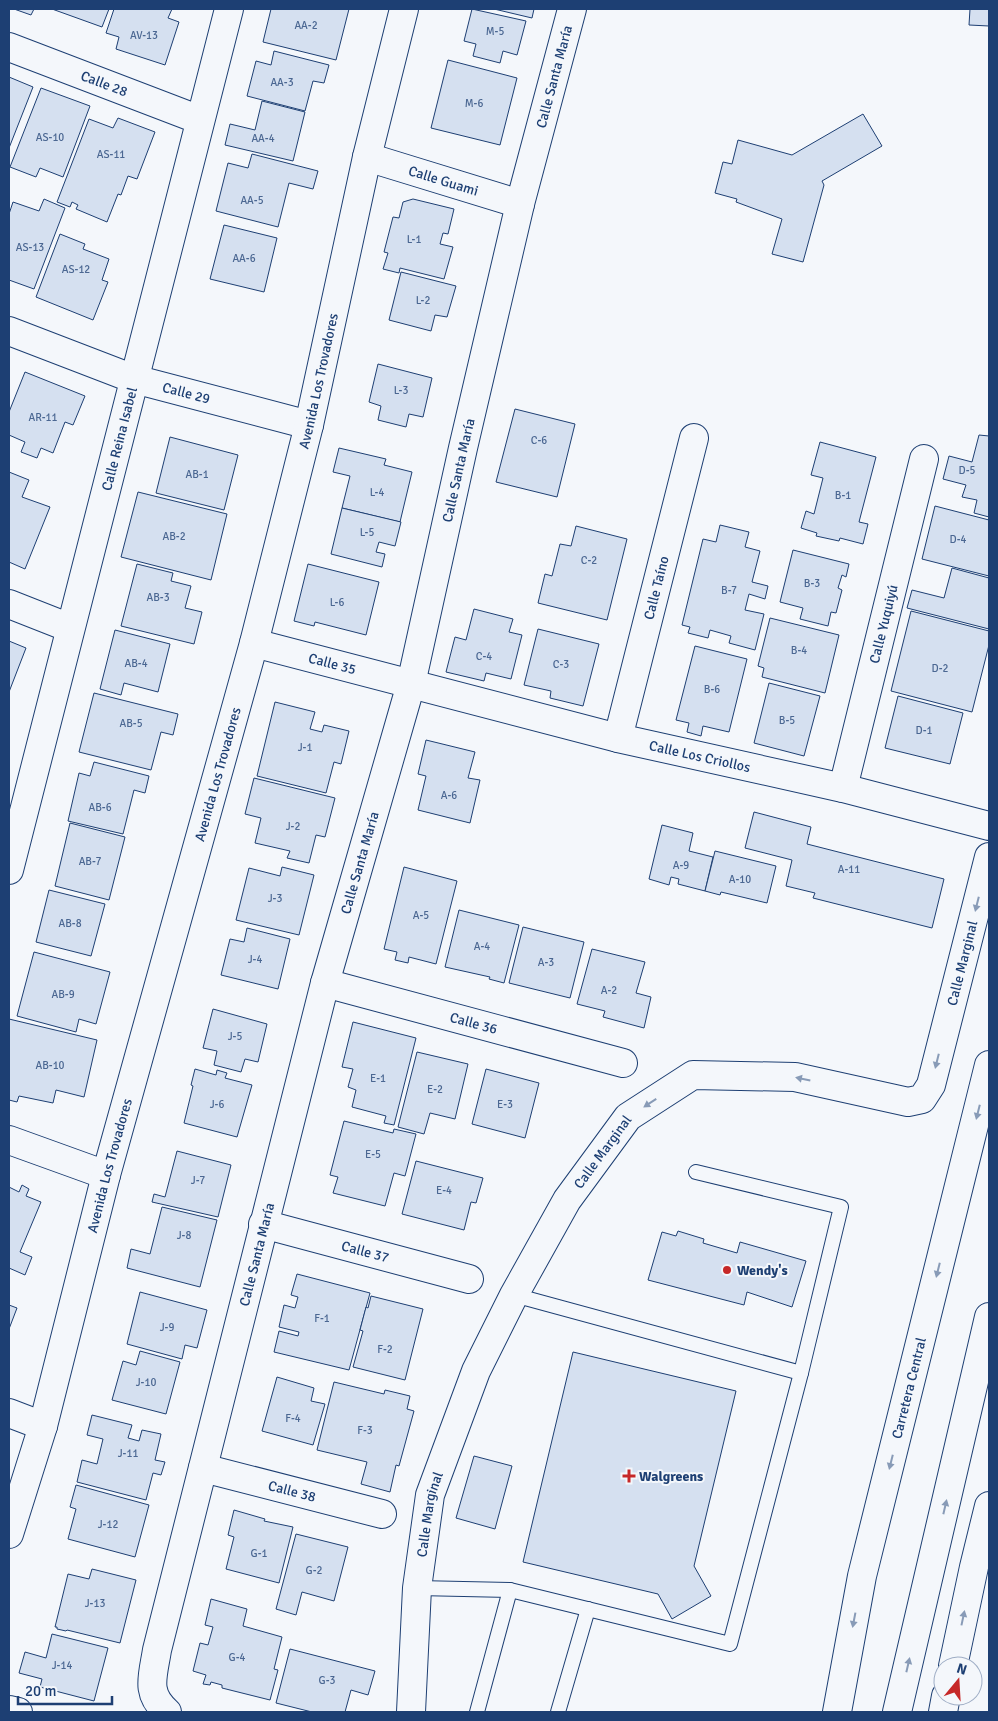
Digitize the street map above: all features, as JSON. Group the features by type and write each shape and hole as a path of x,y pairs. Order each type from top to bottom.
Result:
{"street":[{"name":"Calle Reina Isabel","path":"9,870 229,9"},
{"name":"Avenida Los Trovadores","path":"9,1534 43,1426 106,1175 254,643 309,425 367,156 404,9"},
{"name":"Calle Santa María","path":"167,1712 158,1704 151,1688 157,1650 325,984 411,684 465,439 520,204 572,9"},
{"name":"Calle 28","path":"9,48 200,120"},
{"name":"Calle Guami","path":"367,156 520,204"},
{"name":"Calle 29","path":"9,331 134,379 309,425"},
{"name":"Calle Taíno","path":"618,738 694,438"},
{"name":"Calle Yuquiyú","path":"843,788 924,459"},
{"path":"9,604 70,628"},
{"name":"Calle 35","path":"254,643 411,684"},
{"name":"Calle Los Criollos","path":"411,684 618,738 843,788 989,826"},
{"name":"Calle Marginal","path":"411,1712 417,1588 430,1495 476,1371 514,1295 567,1200 628,1117 693,1075 795,1077 908,1102 922,1100 931,1085 989,857"},
{"name":"Calle 36","path":"325,984 623,1063"},
{"name":"Carretera Central","path":"837,1712 862,1576 989,1065"},
{"path":"9,1140 106,1175"},
{"name":"Calle 37","path":"263,1224 469,1278"},
{"path":"897,1712 989,1317"},
{"path":"9,1413 43,1426"},
{"name":"Calle 38","path":"203,1468 382,1514"},
{"path":"956,1656 982,1569 989,1506"},
{"path":"9,1710 18,1712"}],"lane":[{"path":"417,1588 510,1590 730,1644 801,1373 841,1207 696,1172"},
{"path":"514,1295 801,1373"},
{"path":"477,1712 510,1590"},
{"path":"558,1712 588,1609"}],"building":[{"path":"14,9 34,9 31,15"},
{"path":"52,9 109,9 102,27"},
{"path":"114,9 172,9 168,18 179,22 165,65 116,49 119,37 106,33"},
{"path":"271,9 349,9 336,60 263,42"},
{"path":"472,9 526,21 517,55 503,51 500,63 473,56 476,44 464,41"},
{"path":"494,9 534,9 532,18"},
{"path":"970,9 989,9 989,26 969,25"},
{"path":"274,51 329,65 324,83 313,81 305,111 247,96 256,61 271,65"},
{"path":"448,60 517,78 500,145 431,128"},
{"path":"9,77 33,87 9,148"},
{"path":"41,88 90,106 63,177 40,168 36,177 10,167"},
{"path":"262,101 305,112 293,161 225,145 230,124 255,130"},
{"path":"863,114 882,146 822,181 824,185 803,262 772,254 782,219 736,202 737,199 715,193 723,162 732,164 738,140 792,155"},
{"path":"118,118 155,132 137,179 128,176 121,195 118,194 107,222 76,209 78,205 72,202 70,207 57,202 89,119 113,128"},
{"path":"252,154 318,171 313,189 289,183 278,227 216,211 228,163 248,168"},
{"path":"44,199 65,208 34,289 9,280 9,214 13,202 39,211"},
{"path":"413,199 454,209 448,234 443,233 440,244 453,247 444,279 400,268 399,273 383,269 388,253 384,252 393,217 399,218 403,202"},
{"path":"224,225 277,238 264,292 210,279"},
{"path":"60,234 85,244 83,249 109,259 102,280 108,282 93,320 36,297"},
{"path":"401,272 456,286 447,317 435,315 431,331 389,320"},
{"path":"378,364 432,378 423,417 409,414 406,427 378,420 381,406 369,402"},
{"path":"25,372 85,396 73,425 65,422 53,453 41,448 37,458 21,452 25,442 9,435 9,412"},
{"path":"515,409 575,424 557,497 496,482"},
{"path":"979,435 989,436 989,517 974,513 977,500 962,497 966,485 943,479 949,456 972,462"},
{"path":"170,437 238,455 224,510 156,493"},
{"path":"820,442 876,457 859,522 868,524 863,544 840,538 839,541 816,536 817,533 801,528 806,511 814,514 823,478 811,475"},
{"path":"339,448 386,459 384,465 412,472 400,522 342,508 350,476 333,472"},
{"path":"9,472 29,480 22,497 50,507 25,569 9,562"},
{"path":"138,492 227,514 211,580 121,557"},
{"path":"935,506 989,520 989,576 922,559"},
{"path":"342,508 401,522 395,546 379,542 376,552 385,554 382,567 331,554"},
{"path":"720,525 749,532 745,547 760,551 752,582 768,586 765,599 749,594 745,610 764,614 755,650 729,643 731,636 710,630 708,638 688,633 690,627 682,625 703,539 716,542"},
{"path":"576,526 627,539 607,620 538,603 545,574 552,576 560,544 571,546"},
{"path":"793,550 849,564 846,577 842,575 838,588 842,590 836,613 831,612 828,626 800,619 803,608 780,602"},
{"path":"137,564 173,573 171,581 191,586 185,608 202,612 194,644 121,626"},
{"path":"308,564 379,582 366,635 315,622 314,626 294,621"},
{"path":"952,568 989,578 989,629 907,608 912,590 944,598"},
{"path":"474,609 513,619 509,632 522,635 511,679 486,673 484,681 446,672 455,637 466,640"},
{"path":"911,611 989,631 989,645 972,712 891,691"},
{"path":"770,618 839,635 825,693 762,677 764,668 758,666"},
{"path":"538,629 599,644 583,706 550,698 551,691 524,685"},
{"path":"115,630 170,644 158,692 124,683 121,695 100,689"},
{"path":"9,641 26,648 9,692"},
{"path":"695,646 747,659 729,732 703,726 701,736 687,732 689,723 676,720"},
{"path":"769,683 820,696 804,756 754,743"},
{"path":"94,693 178,714 173,735 161,732 151,770 79,752"},
{"path":"898,696 963,713 950,764 885,748"},
{"path":"275,702 315,712 310,729 322,732 324,725 349,731 341,764 334,762 326,793 257,776"},
{"path":"426,740 475,752 468,778 480,780 470,823 418,810 426,776 418,774"},
{"path":"94,762 149,776 145,793 134,790 123,834 68,821 79,773 90,776"},
{"path":"254,778 335,798 325,837 316,835 309,863 287,858 290,851 255,843 261,818 245,814"},
{"path":"754,812 811,827 807,844 944,879 932,928 813,898 815,893 786,886 792,860 745,848"},
{"path":"70,823 125,837 109,900 55,886"},
{"path":"662,825 693,833 689,851 713,857 705,891 678,884 679,879 671,877 669,885 649,879"},
{"path":"715,851 776,866 767,903 721,892 720,895 705,891"},
{"path":"282,867 314,875 299,935 236,920 249,868 280,876"},
{"path":"404,867 457,881 436,964 409,957 408,963 395,960 397,952 384,949"},
{"path":"49,890 105,904 91,956 36,942"},
{"path":"459,910 519,925 504,983 489,979 490,977 445,967"},
{"path":"523,927 584,942 570,998 509,983"},
{"path":"247,928 290,939 278,989 221,975 230,939 244,942"},
{"path":"592,949 645,962 636,993 651,997 644,1028 603,1017 605,1011 577,1004"},
{"path":"34,952 110,972 96,1024 79,1019 76,1032 17,1016"},
{"path":"213,1009 267,1024 258,1062 245,1059 241,1072 214,1065 217,1051 203,1048"},
{"path":"9,1019 97,1040 84,1097 56,1090 53,1103 19,1096 17,1102 9,1100"},
{"path":"353,1022 416,1038 394,1125 384,1123 386,1116 352,1107 356,1090 348,1087 353,1069 342,1067"},
{"path":"417,1052 468,1064 455,1119 430,1113 424,1134 398,1127"},
{"path":"195,1069 216,1075 217,1070 227,1073 225,1078 252,1085 237,1137 184,1123"},
{"path":"486,1069 539,1083 525,1138 472,1124"},
{"path":"344,1121 393,1133 394,1129 416,1134 405,1176 394,1173 385,1206 333,1193 338,1177 330,1175"},
{"path":"177,1151 231,1165 218,1217 152,1202 154,1194 165,1197"},
{"path":"416,1161 483,1178 476,1203 471,1202 464,1230 402,1214"},
{"path":"22,1185 29,1189 26,1196 41,1202 20,1252 32,1257 25,1275 9,1268 9,1187 19,1192"},
{"path":"162,1207 217,1220 200,1287 127,1268 131,1249 150,1254"},
{"name":"Wendy's","path":"678,1231 704,1239 703,1243 737,1253 740,1242 806,1261 792,1307 747,1292 744,1305 648,1280 662,1232 676,1236"},
{"path":"297,1274 370,1293 349,1370 274,1352 279,1331 298,1336 299,1332 279,1327 284,1305 295,1308 298,1297 291,1295"},
{"path":"140,1292 207,1310 197,1348 185,1345 182,1359 127,1344"},
{"path":"371,1296 423,1309 405,1380 353,1367 363,1331 360,1330"},
{"path":"9,1305 17,1308 9,1329"},
{"path":"140,1351 180,1362 166,1414 112,1400 123,1361 136,1365"},
{"name":"Walgreens","path":"573,1352 736,1391 694,1566 711,1596 672,1619 658,1594 523,1562"},
{"path":"277,1377 314,1388 311,1401 325,1404 313,1445 262,1431"},
{"path":"334,1382 384,1394 385,1390 410,1396 407,1409 414,1411 399,1466 396,1465 390,1492 361,1484 367,1462 317,1450"},
{"path":"92,1415 132,1425 128,1438 139,1441 142,1430 161,1434 155,1460 165,1462 161,1475 153,1473 146,1500 77,1482 82,1460 97,1464 103,1439 87,1435"},
{"path":"474,1456 512,1466 495,1529 456,1518"},
{"path":"76,1485 149,1505 135,1557 68,1539 76,1509 70,1507"},
{"path":"234,1510 265,1519 264,1521 293,1527 279,1583 226,1569 234,1537 228,1535"},
{"path":"296,1534 348,1547 334,1601 302,1592 296,1615 276,1609"},
{"path":"92,1569 136,1580 120,1643 55,1627 68,1574 89,1579"},
{"path":"211,1599 247,1609 243,1626 282,1637 274,1669 278,1670 270,1700 222,1688 222,1685 211,1682 210,1685 203,1684 206,1675 193,1671 200,1643 208,1645 213,1627 205,1625"},
{"path":"52,1634 108,1648 94,1701 40,1687 42,1679 19,1673 25,1652 46,1658"},
{"path":"290,1649 375,1671 368,1695 351,1690 345,1712 312,1712 276,1703"}],"place":[{"name":"Wendy's","path":"727,1270"},
{"name":"Walgreens","path":"629,1476"}]}
